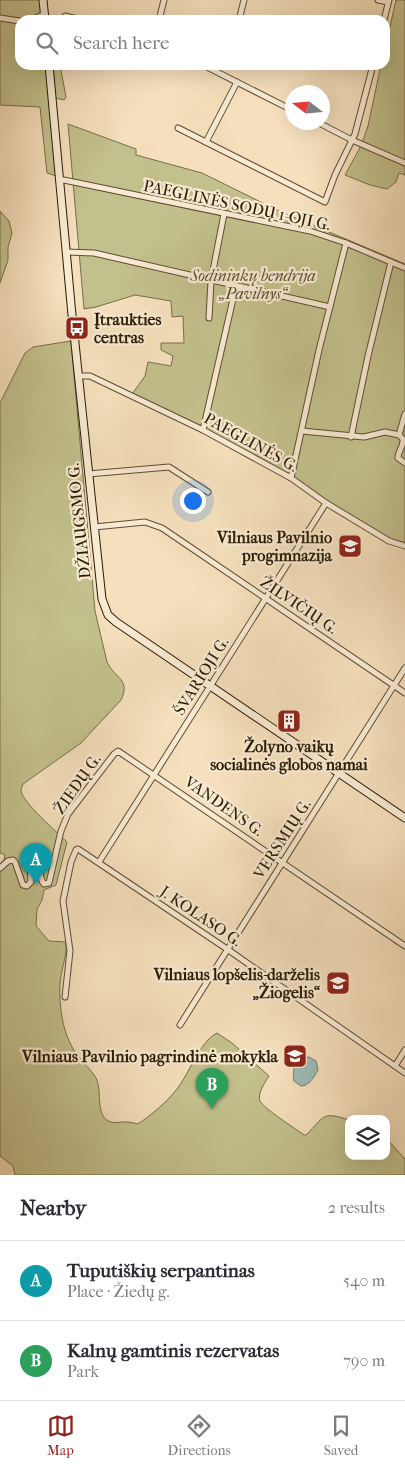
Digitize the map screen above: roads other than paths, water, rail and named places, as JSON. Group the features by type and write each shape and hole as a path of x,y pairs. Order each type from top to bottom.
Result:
{"street":[{"path":"43,0 45,15"},
{"path":"160,15 164,0"},
{"path":"240,15 244,0"},
{"path":"378,0 388,1 385,15"},
{"path":"0,18 15,20"},
{"name":"DŽIAUGSMO G.","path":"49,70 88,474 102,599 108,615 405,818"},
{"path":"213,70 285,106"},
{"path":"178,128 324,202 352,140 373,70"},
{"path":"206,142 237,82"},
{"path":"330,129 405,162"},
{"name":"PAEGLINĖS SODŲ 1-OJI G.","path":"60,179 310,231 346,243 405,268"},
{"path":"209,318 211,281 224,214"},
{"path":"291,478 346,243"},
{"path":"66,252 94,253 330,307"},
{"path":"351,437 368,356 392,262"},
{"path":"203,430 236,286"},
{"name":"PAEGLINĖS G.","path":"78,376 90,376 203,430 291,478 326,504 389,541 405,546"},
{"path":"399,434 405,414"},
{"path":"302,431 351,437 370,436 385,432 399,434 403,441 398,458 405,463"},
{"path":"88,474 169,467 208,492"},
{"name":"ŠVARIOJI G.","path":"99,862 326,504"},
{"name":"ŽILVIČIŲ G.","path":"94,527 145,522 155,524 266,597 405,693"},
{"name":"VERSMIŲ G.","path":"180,1024 405,668"},
{"name":"ŽIEDŲ G.","path":"0,868 8,861 15,862 23,885 27,886 31,882 30,862 33,860 37,861 42,881 44,884 49,883 61,831 68,814 116,751 127,756"},
{"name":"VANDENS G.","path":"127,756 405,946"},
{"name":"J. KOLASO G.","path":"66,997 70,951 63,896 74,855 76,850 81,850 405,1073"},
{"path":"395,1066 405,1050"}],"water":[{"path":"309,1057 316,1061 318,1070 309,1083 301,1086 294,1081 294,1068 300,1059"}],"place":[{"name":"Įtraukties centras","path":"77,328"},
{"name":"Vilniaus Pavilnio progimnazija","path":"350,546"},
{"name":"Žolyno vaikų socialinės globos namai","path":"289,721"},
{"name":"Tuputiškių serpantinas","path":"36,884"},
{"name":"Vilniaus lopšelis-darželis „Žiogelis“","path":"338,983"},
{"name":"Vilniaus Pavilnio pagrindinė mokykla","path":"295,1056"},
{"name":"Kalnų gamtinis rezervatas","path":"212,1109"}],"park label":[{"name":"Sodininkų bendrija „Pavilnys“","path":"253,284"}]}
